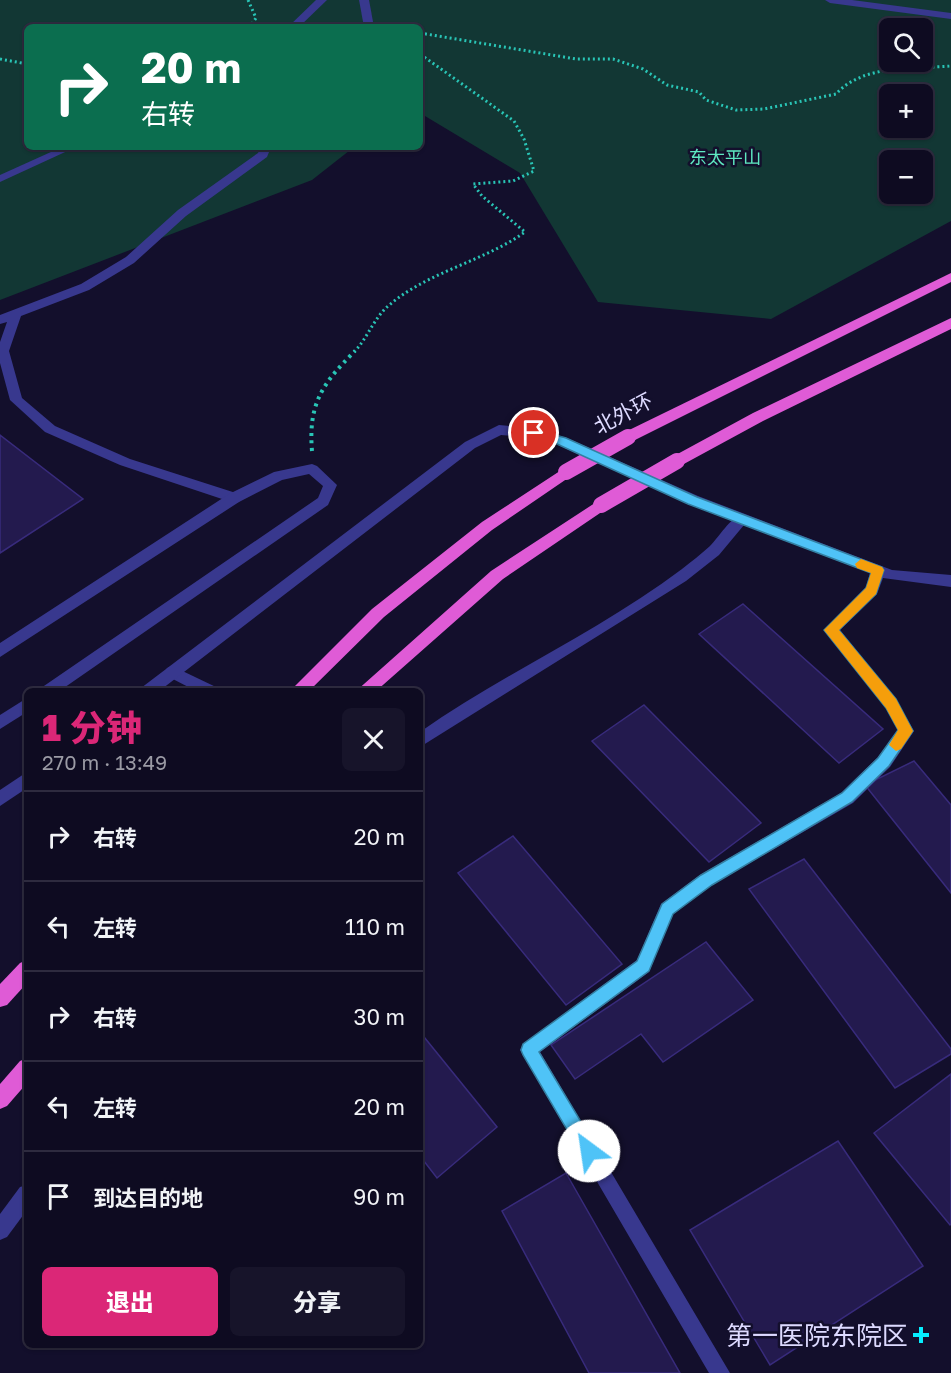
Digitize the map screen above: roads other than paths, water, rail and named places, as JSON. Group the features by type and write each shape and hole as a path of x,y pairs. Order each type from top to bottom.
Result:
{"highway":[{"name":"北外环","path":"301,688 378,613 487,526 566,472 628,437 951,277"},
{"path":"368,688 497,575 601,505 758,417 951,323"},
{"path":"0,998 24,972"},
{"path":"0,1099 24,1071"}],"street":[{"path":"296,24 322,0"},
{"path":"364,0 368,24"},
{"path":"830,0 951,16"},
{"path":"0,179 64,150"},
{"path":"0,320 85,287 130,260 182,213 263,155 265,150"},
{"path":"16,314 3,351 16,400 50,429 125,462 234,498"},
{"path":"151,688 470,445 499,430 534,433 562,441 693,500 891,575 951,581"},
{"path":"0,651 234,498 279,476 312,469 330,485 323,501 52,688"},
{"path":"423,738 470,704 669,587 707,558 730,536 742,519"},
{"path":"720,1373 529,1050 643,966 667,909 706,880 847,798 884,762 906,731 891,704 831,630 872,590 878,570"},
{"path":"172,672 205,688"},
{"path":"0,723 24,706"},
{"path":"0,799 24,781"},
{"path":"0,1230 24,1198"}],"place":[{"name":"第一医院东院区","path":"921,1335"}],"park label":[{"name":"东太平山","path":"725,157"}]}
